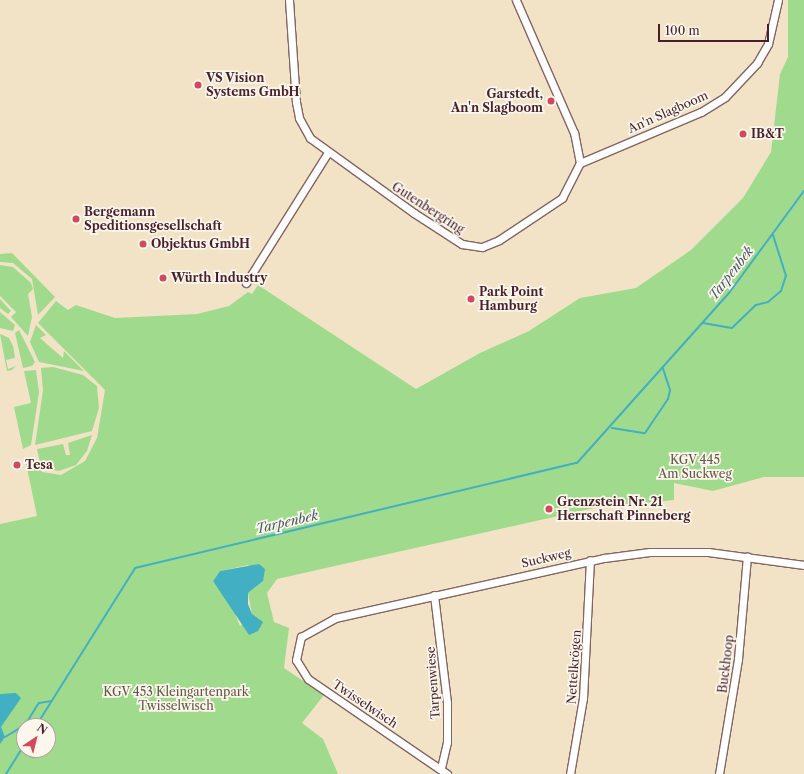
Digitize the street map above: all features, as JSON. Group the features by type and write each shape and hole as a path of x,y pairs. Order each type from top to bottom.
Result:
{"street":[{"name":"Gutenbergring","path":"289,0 299,118 310,138 327,154 462,244 482,246 499,240 562,198 580,163"},
{"path":"516,0 574,133 580,163"},
{"name":"An'n Slagboom","path":"580,163 701,112 725,98 757,63 768,44 778,0"},
{"path":"246,283 327,154"},
{"name":"Suckweg","path":"301,637 335,618 434,594 590,560 650,552 708,552 747,556 804,565"},
{"name":"Buckhoop","path":"719,774 737,667 747,556"},
{"name":"Nettelkrögen","path":"570,774 583,698 590,560"},
{"name":"Tarpenwiese","path":"434,594 447,703 447,742 441,769"},
{"name":"Twisselwisch","path":"301,637 296,660 308,679 447,774"}],"green space":[{"path":"788,0 804,0 804,477 764,477 713,491 674,483 674,500 594,508 277,579 267,593 274,622 289,628 284,668 324,695 302,723 323,739 338,774 0,774 0,524 37,516 26,463 34,461 42,472 61,475 85,461 97,438 105,390 38,323 56,301 68,310 76,305 115,318 197,314 229,306 248,292 252,294 258,285 416,389 480,353 529,331 580,298 636,288 691,250 743,198 771,152 780,74 788,57","holes":["248,565 263,581 248,593 252,615 240,626 232,606 213,581 220,571"]},
{"path":"12,253 55,297 38,315 32,279 13,263 0,262 0,254"},
{"path":"0,265 13,267 31,283 33,289 28,294 32,317 28,336 11,317 16,312 0,296"},
{"path":"0,299 11,311 8,314 0,308"},
{"path":"0,312 15,325 13,331 0,328"},
{"path":"36,325 46,335 40,338 63,358 64,351 84,371 39,362 30,342"},
{"path":"19,330 35,362 32,366 23,368 15,333"},
{"path":"0,334 9,338 13,346 15,358 6,360 8,369 16,366 12,370 7,371"},
{"path":"53,367 83,375 97,386 99,408 92,431 35,445 43,390 41,368"},
{"path":"36,370 39,392 31,445 23,449 14,407 31,403 24,371"},
{"path":"92,435 87,451 76,465 59,471 41,468 37,449 63,444 66,455 70,455 68,443"}],"water":[{"path":"259,564 265,569 263,581 248,593 248,604 252,614 263,622 258,631 249,635 213,581 220,571"},
{"path":"16,693 21,698 1,727 5,737 0,744 0,694"}],"waterway":[{"name":"Tarpenbek","path":"41,718 135,568 577,463 729,293 804,191"},
{"name":"Tarpenbek","path":"703,323 732,328 756,305 768,302 781,291 786,276 773,235"},
{"name":"Tarpenbek","path":"612,428 645,433 668,399 670,390 663,368"},
{"path":"5,737 25,725 39,703 51,701"},
{"name":"Tarpenbek","path":"6,774 16,758"}],"place":[{"name":"VS Vision Systems GmbH","path":"198,85"},
{"name":"Garstedt, An'n Slagboom","path":"551,101"},
{"name":"IB&T","path":"743,134"},
{"name":"Bergemann Speditionsgesellschaft","path":"76,219"},
{"name":"Objektus GmbH","path":"143,244"},
{"name":"Würth Industry","path":"163,278"},
{"name":"Park Point Hamburg","path":"471,299"},
{"name":"Tesa","path":"17,465"},
{"name":"Grenzstein Nr. 21 Herrschaft Pinneberg","path":"549,509"}],"park label":[{"name":"KGV 445 Am Suckweg","path":"695,467"},
{"name":"KGV 453 Kleingartenpark Twisselwisch","path":"176,699"}]}
